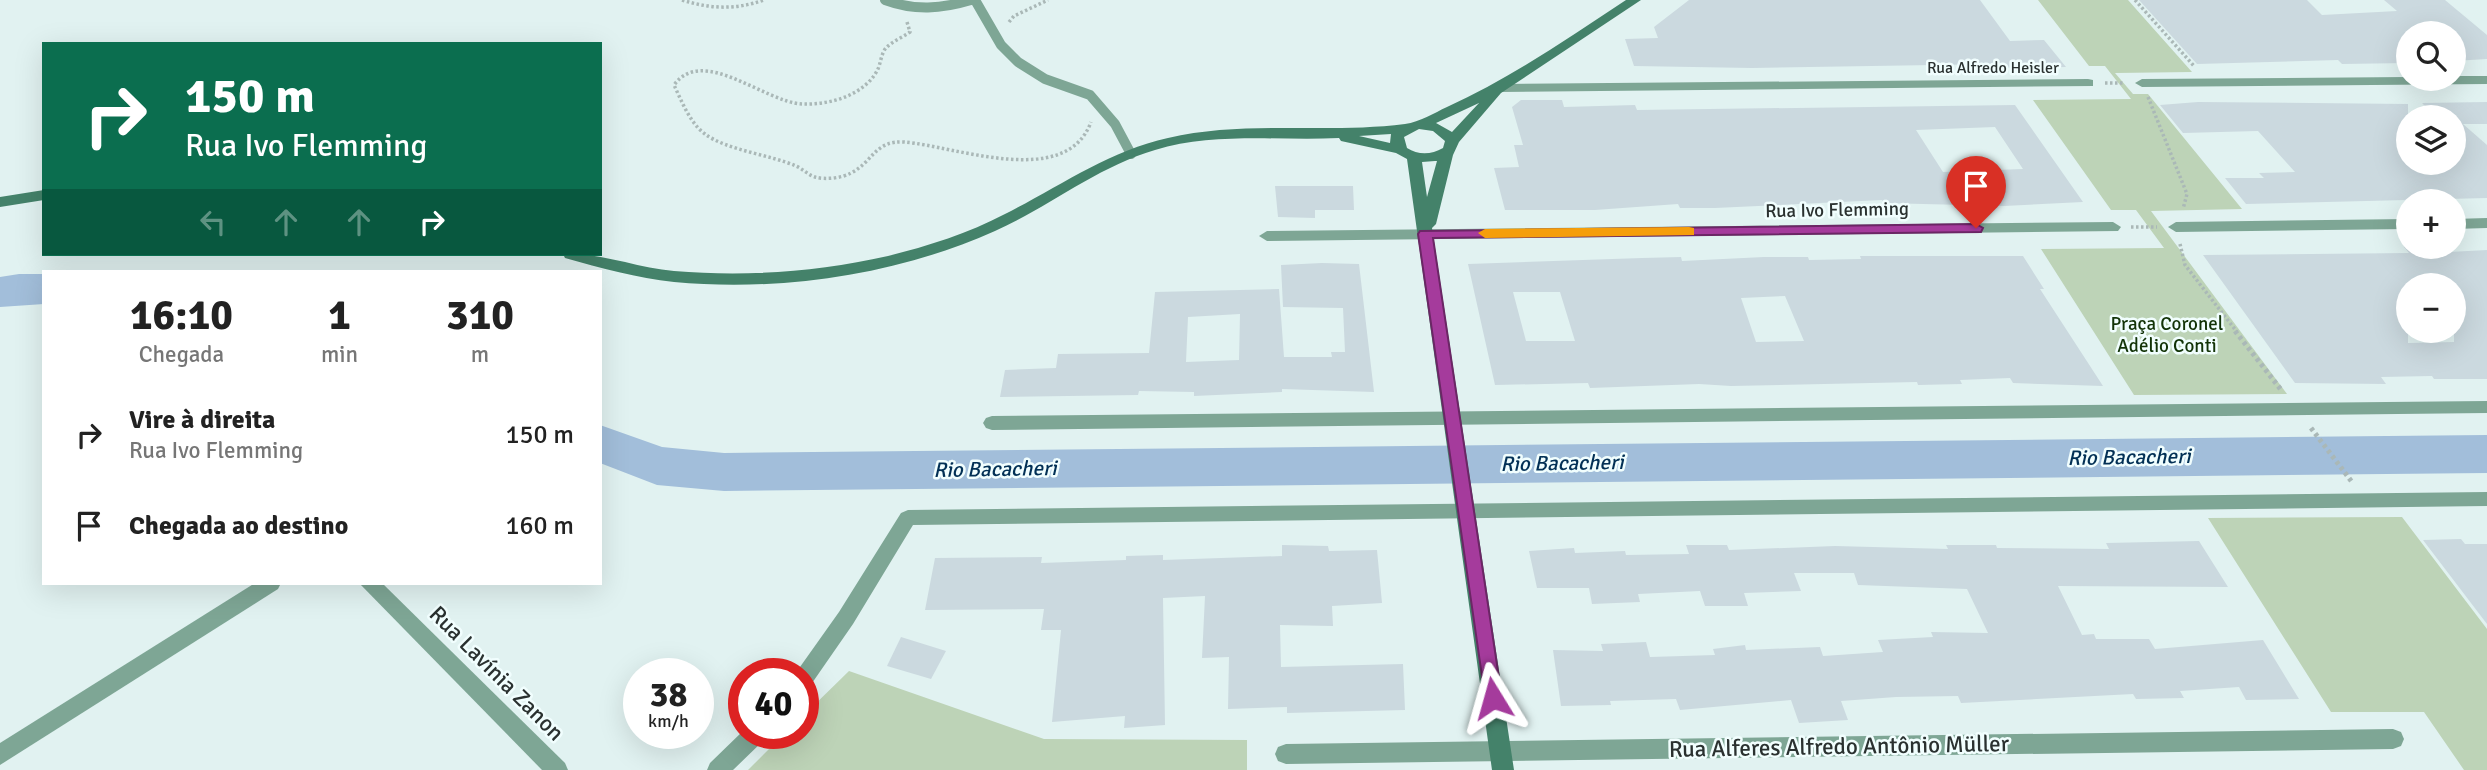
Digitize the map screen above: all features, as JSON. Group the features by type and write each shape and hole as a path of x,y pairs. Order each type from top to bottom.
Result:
{"street":[{"path":"1502,760 1425,234 1407,153 1397,145 1397,135 1500,88 1635,0"},
{"path":"2142,83 2487,80"},
{"name":"Rua Alfredo Heisler","path":"1500,88 2088,83"},
{"path":"1329,134 1431,158 1449,147 1500,88"},
{"path":"579,256 647,273 710,278 803,275 841,270 921,252 988,228 1131,154 1166,142 1206,136 1329,134 1413,126 1444,131 1449,147 1425,234"},
{"path":"0,202 42,195"},
{"path":"2466,224 2487,223"},
{"path":"2176,227 2396,224"},
{"name":"Rua Ivo Flemming","path":"1267,236 2113,227"},
{"path":"992,423 2487,407"},
{"path":"817,658 846,618 908,518 1464,505 2487,499"},
{"path":"0,755 268,585"},
{"name":"Rua Lavínia Zanon","path":"371,585 557,770"},
{"name":"Rua Alferes Alfredo Antônio Müller","path":"1286,754 1502,760 2392,739"},
{"path":"718,770 740,749"}],"lane":[{"path":"890,2 923,10 943,9 973,0 1001,46 1018,62 1045,79 1090,95 1098,102 1115,124 1131,154"}],"path":[{"path":"682,0 721,10 744,8 764,0"},
{"path":"1001,46 1003,30 1014,16 1048,0"},
{"path":"2135,0 2209,82"},
{"path":"890,2 906,18 910,32 885,48 878,70 865,87 847,97 803,104 777,100 745,82 697,69 682,74 674,85 679,99 706,135 799,167 813,177 832,178 852,173 884,144 903,142 1003,160 1042,159 1069,150 1087,133 1098,102"},
{"path":"2088,83 2142,83 2187,194 2188,200 2176,227 2185,265 2355,486"},
{"path":"2113,227 2176,227"}],"green space":[{"name":"Praça Coronel Adélio Conti","path":"2038,0 2128,0 2192,72 2115,73 2133,94 2148,94 2242,209 2151,211 2287,394 2134,395 2041,249 2164,248 2136,210 2111,210 2033,100 2131,99 2105,66 2089,66"},
{"path":"2402,517 2487,629 2487,770 2464,770 2424,712 2331,712 2208,518"},
{"path":"849,671 1044,739 1247,740 1247,770 748,770 769,749 819,749 819,700"}],"building":[{"path":"1689,0 1980,0 2010,41 2044,40 2066,67 1999,68 1996,64 1752,68 1634,66 1625,39 1658,38 1654,27"},
{"path":"2139,0 2307,0 2322,15 2397,11 2384,0 2445,0 2487,35 2487,59 2466,60 2466,21 2396,21 2396,63 2342,64 2338,60 2197,64"},
{"path":"1521,100 1562,100 1564,107 1635,105 1637,110 2015,105 2083,202 2004,206 1883,203 1882,200 1715,208 1680,208 1678,204 1595,210 1505,210 1494,168 1519,167 1514,145 1523,145 1512,107","holes":["1995,127 2023,169 1943,172 1916,130"]},
{"path":"2198,102 2408,104 2396,105 2396,175 2466,175 2466,127 2487,145 2487,198 2466,199 2466,189 2396,189 2396,200 2246,204 2225,178 2264,178 2259,173 2295,172 2258,131 2183,133 2160,105"},
{"path":"2487,102 2487,124 2466,124 2466,105 2422,103"},
{"path":"1275,186 1353,186 1354,210 1315,210 1315,218 1278,217"},
{"path":"2487,250 2487,379 2381,377 2386,384 2295,383 2203,255 2396,253 2396,259 2466,259 2466,251"},
{"path":"1860,256 2023,256 2044,289 2040,289 2103,386 2013,383 2010,378 1960,380 1962,384 1918,385 1917,382 1590,388 1588,383 1495,385 1468,264 1681,257 1682,261 1764,257 1861,259","holes":["1513,292 1560,292 1575,341 1526,341","1785,296 1804,341 1756,342 1741,298"]},
{"path":"1359,264 1374,392 1282,389 1282,392 1194,396 1194,392 1139,391 1138,395 1000,397 1005,370 1056,368 1058,354 1149,353 1155,292 1279,289 1284,357 1332,357 1331,352 1345,352 1343,308 1283,307 1281,265","holes":["1240,314 1239,360 1186,362 1188,317"]},
{"path":"2461,539 2465,544 2487,544 2487,624 2423,540"},
{"path":"2199,541 2228,587 2058,586 2082,635 2094,634 2096,639 2149,639 2155,649 2263,640 2299,699 2246,700 2239,687 2180,691 2184,698 2136,699 2133,694 1961,703 1958,696 1896,697 1841,701 1848,720 1799,723 1791,700 1680,710 1676,699 1561,706 1553,650 1603,651 1601,644 1646,642 1650,657 1715,655 1713,649 1745,645 1746,650 1820,647 1823,656 1883,652 1878,640 1933,637 1931,632 1988,633 1967,589 1858,585 1854,573 1794,573 1801,591 1744,593 1748,606 1705,606 1700,591 1638,594 1640,602 1592,604 1589,588 1537,588 1529,551 1574,548 1575,553 1625,551 1626,555 1689,554 1686,545 1727,545 1729,550 1835,546 1948,549 1946,545 2109,549 2106,543"},
{"path":"1282,545 1328,546 1329,551 1377,550 1382,603 1332,606 1333,626 1280,625 1281,667 1403,664 1405,710 1287,713 1287,707 1228,709 1229,657 1202,658 1205,596 1163,598 1165,725 1124,728 1125,716 1052,722 1061,630 1041,630 1044,609 925,610 935,558 1042,557 1041,563 1126,560 1126,556 1163,555 1163,560 1282,556"},
{"path":"901,637 946,651 931,679 887,666"}],"waterway":[{"name":"Rio Bacacheri","path":"0,292 42,289"},
{"name":"Rio Bacacheri","path":"602,444 657,466 724,472 2487,454"}],"slow traffic":[{"path":"1485,233 1689,231"}],"route":[{"path":"1493,698 1425,234 1976,228"}]}
